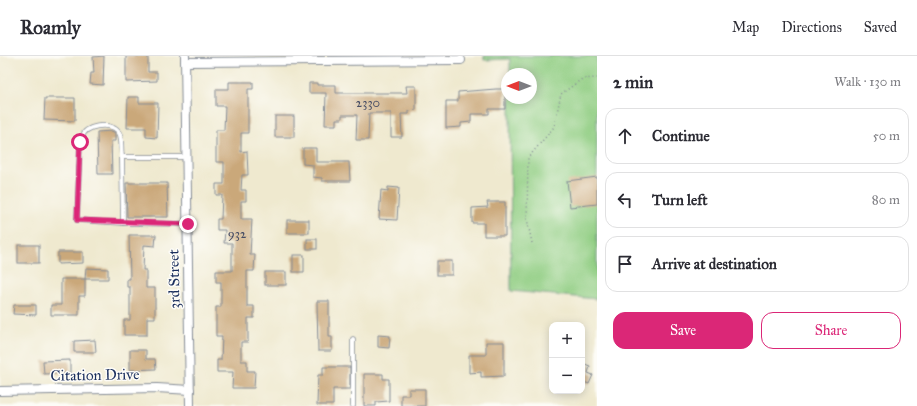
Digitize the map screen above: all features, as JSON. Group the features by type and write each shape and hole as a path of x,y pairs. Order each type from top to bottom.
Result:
{"street":[{"path":"185,59 461,60"},
{"name":"3rd Street","path":"185,59 190,406"},
{"name":"Citation Drive","path":"0,391 157,388 190,390"}],"lane":[{"path":"123,223 122,157 120,134 114,127 102,126 90,129 84,133 80,142 77,220 123,223 188,224"},
{"path":"122,157 187,157"},
{"path":"352,339 353,406"}],"path":[{"path":"532,243 527,219 528,158 554,128 561,94 582,79 597,78"}],"green space":[{"path":"484,56 597,56 597,299 511,291 510,104 537,104 537,68 510,68 510,59 484,60"}],"building":[{"path":"104,56 103,85 90,84 91,73 94,73 93,57"},
{"path":"126,56 148,56 148,72 157,72 157,81 126,82"},
{"path":"229,82 253,82 253,89 248,89 248,133 241,133 241,152 247,151 248,175 242,175 241,190 246,190 246,201 241,201 241,219 252,219 250,255 255,255 254,271 247,271 247,306 254,306 254,318 248,318 248,342 241,342 241,361 247,361 247,371 255,371 254,388 232,388 233,372 217,372 217,360 221,360 222,336 216,336 216,307 221,307 221,282 216,282 216,271 232,271 232,243 224,243 225,230 217,230 217,219 221,219 222,195 216,195 216,184 224,184 224,162 216,162 216,130 224,130 225,106 216,106 216,89 229,89"},
{"path":"309,83 317,83 317,85 336,85 336,93 407,93 406,86 416,86 416,110 409,111 409,114 401,114 402,137 391,137 391,113 369,113 368,140 356,140 357,115 342,115 342,119 336,119 336,125 325,125 326,93 309,93"},
{"path":"501,89 501,104 505,104 505,109 489,109 489,114 471,114 471,122 461,123 461,127 446,128 446,101 458,101 458,92"},
{"path":"128,97 139,97 139,103 158,103 157,138 146,137 146,128 127,128"},
{"path":"45,98 75,98 75,121 44,120"},
{"path":"275,116 294,116 294,137 275,137"},
{"path":"112,131 115,133 115,141 111,141 112,174 98,174 97,132"},
{"path":"303,148 316,148 316,162 349,162 350,181 322,181 322,178 313,177 313,165 303,164"},
{"path":"597,177 597,204 570,207 567,181"},
{"path":"126,183 167,183 168,217 127,217"},
{"path":"388,187 399,188 397,220 379,219 381,190 388,191"},
{"path":"487,202 505,202 505,236 484,236 484,223 472,223 472,208 488,207"},
{"path":"287,220 309,220 309,233 287,233"},
{"path":"129,235 156,235 155,246 144,245 143,270 146,270 146,288 155,288 155,318 147,318 147,335 124,335 124,320 130,320 130,287 127,287 127,279 130,279"},
{"path":"307,239 317,239 317,249 307,249"},
{"path":"18,245 39,245 39,263 18,263"},
{"path":"58,252 83,252 83,263 58,264"},
{"path":"293,255 304,255 304,272 293,272"},
{"path":"437,261 452,261 452,275 437,275"},
{"path":"86,268 108,269 108,279 85,279"},
{"path":"265,272 286,272 286,285 265,285"},
{"path":"61,279 85,279 85,296 79,296 79,315 51,315 51,305 61,305"},
{"path":"317,301 329,301 329,337 332,337 332,351 318,351"},
{"path":"14,305 36,305 36,315 13,314"},
{"path":"378,335 390,336 389,348 378,347"},
{"path":"95,340 96,352 74,352 74,341"},
{"path":"486,342 504,342 504,376 481,377 481,372 469,373 469,355 486,355"},
{"path":"130,350 146,350 146,359 155,359 156,369 130,370"},
{"path":"70,360 70,373 44,374 43,361"},
{"path":"585,364 590,366 588,373 593,375 589,384 585,382"},
{"path":"323,367 350,367 350,389 333,389 333,405 317,405 318,375 323,375"},
{"path":"364,374 383,374 383,379 389,379 389,401 376,402 376,406 364,406"},
{"path":"409,389 425,389 425,406 401,406 401,395 409,395"}],"route":[{"path":"80,142 77,220 123,223 188,224"}]}
